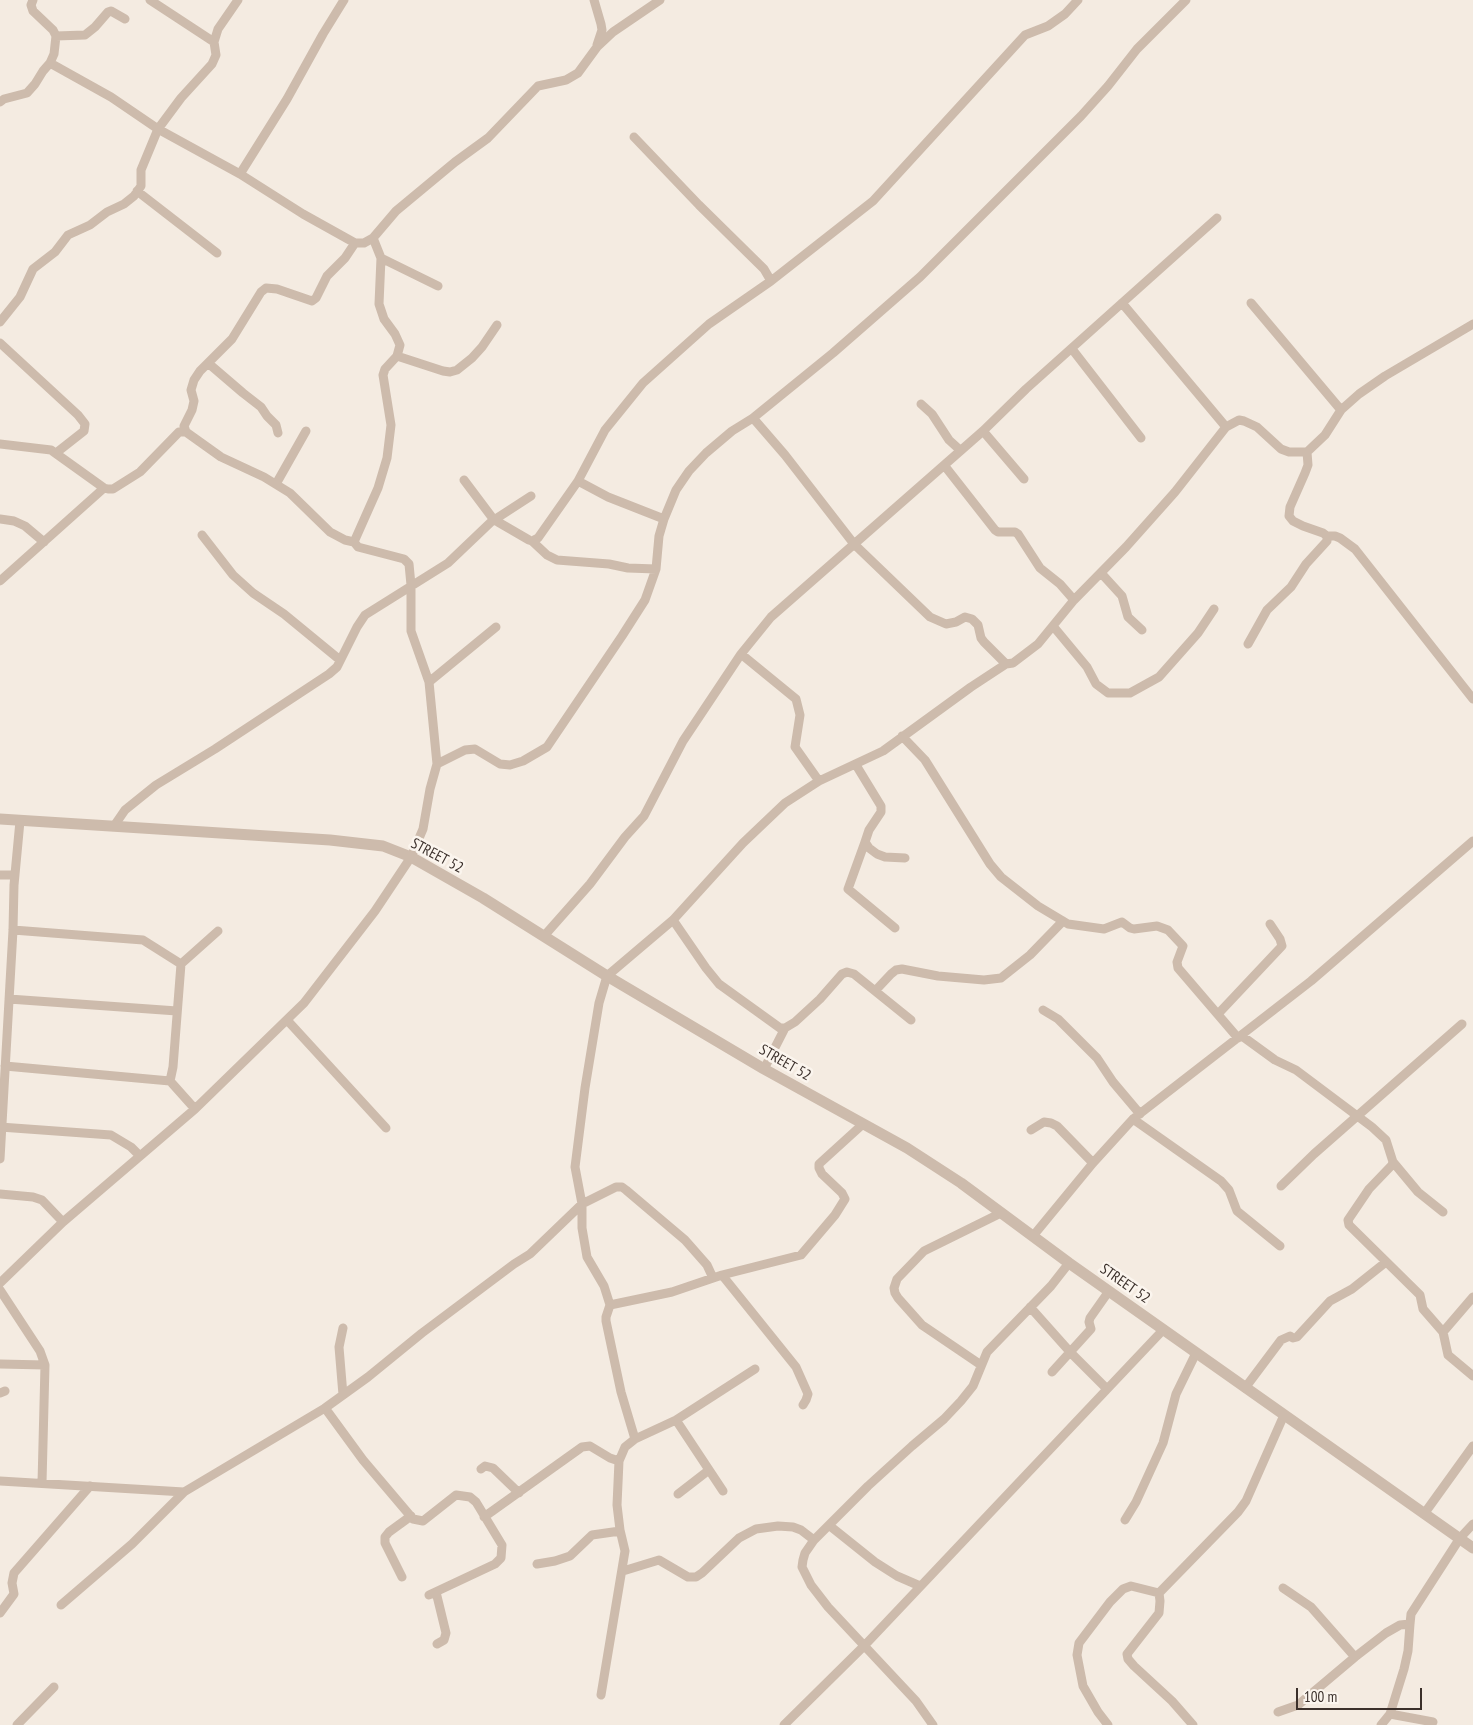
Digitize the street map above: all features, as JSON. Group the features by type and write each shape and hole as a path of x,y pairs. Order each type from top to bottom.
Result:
{"street":[{"path":"0,102 4,99 27,93 50,63 54,54 56,36 53,30 33,11 31,4 33,0"},
{"path":"150,0 214,42"},
{"path":"0,322 20,297 33,268 55,252 66,237 124,204 137,192 141,186 141,170 158,129 186,92 212,64 216,54 214,42 218,29 238,0"},
{"path":"240,174 287,99 344,0"},
{"path":"594,0 601,24 601,34 597,47"},
{"path":"50,63 111,97 158,129 240,174 303,214 355,243 364,243 373,238 396,211 455,162 488,138 531,91 538,86 566,80 578,73 597,47 613,32 660,0"},
{"path":"532,541 540,536 578,481 605,430 643,383 710,324 770,281 873,202 1025,35 1054,22 1065,14 1078,0"},
{"path":"437,764 470,749 475,749 500,764 510,765 523,761 543,750 554,738 644,600 656,568 659,536 664,519 676,490 689,471 712,447 732,431 753,418 833,353 920,277 1080,116 1108,86 1137,49 1186,0"},
{"path":"56,36 85,35 111,11 126,19"},
{"path":"634,137 764,269 770,281"},
{"path":"137,192 217,252"},
{"path":"544,936 595,878 625,836 644,816 684,741 741,654 771,617 983,431 1026,389 1072,350 1217,218"},
{"path":"354,542 378,488 387,458 391,425 384,375 385,369 397,356 400,345 395,334 384,319 379,304 381,258 373,238"},
{"path":"0,1284 63,1222 195,1108 304,1003 375,911 411,857 423,829 430,789 437,764 429,682 411,630 411,585 407,561 358,547 354,542 345,540 330,532 298,499 264,476 221,458 186,432 184,426 194,401 192,390 194,380 232,339 260,292 266,288 277,289 312,302 327,276 345,258 355,243"},
{"path":"381,258 438,286"},
{"path":"1122,303 1226,427"},
{"path":"1251,303 1341,410"},
{"path":"635,1439 621,1392 606,1322 610,1305 604,1286 587,1257 582,1228 582,1204 575,1167 582,1106 600,1003 607,976 672,920 743,843 785,803 819,782 883,751 971,687 1006,664 1013,663 1028,652 1175,492 1226,427 1238,420 1244,421 1257,427 1281,449 1289,452 1307,452 1325,435 1341,410 1359,394 1385,376 1473,324"},
{"path":"397,356 443,371 457,370 482,347 497,325"},
{"path":"0,343 78,415 85,424 84,431 56,453"},
{"path":"1072,350 1141,438"},
{"path":"208,363 261,406 276,425 278,433"},
{"path":"920,404 932,414 949,440 960,450"},
{"path":"753,418 785,455 854,544 930,617 946,624 956,622 965,617 972,619 978,625 984,642 1006,664"},
{"path":"276,484 306,430"},
{"path":"983,431 1024,479"},
{"path":"0,444 51,450 104,488 113,489 140,472 179,432 186,432"},
{"path":"1307,452 1308,465 1290,507 1289,516 1293,521 1326,536 1340,538 1355,549 1473,700"},
{"path":"944,465 995,530 1018,534 1040,568 1060,584 1074,600"},
{"path":"464,480 494,520 532,541 557,560 609,564 628,568 656,568"},
{"path":"578,481 608,497 664,519"},
{"path":"0,581 104,488"},
{"path":"114,826 125,810 156,785 312,686 333,670 365,615 448,563 494,520 531,496"},
{"path":"0,519 14,521 26,526 44,542"},
{"path":"202,535 233,574 253,593 284,614 340,660"},
{"path":"1248,644 1263,616 1291,587 1306,564 1327,541 1326,536"},
{"path":"1101,573 1122,596 1128,617 1142,630"},
{"path":"1053,626 1088,667 1096,684 1108,693 1130,693 1159,677 1198,633 1214,609"},
{"path":"429,682 496,627"},
{"path":"741,654 796,699 800,716 795,747 819,782"},
{"path":"902,736 925,760 996,871 1038,906 1063,922 1075,926 1104,929 1122,922 1134,929 1157,926 1165,928 1183,946 1177,962 1178,968 1240,1037 1275,1060 1296,1070 1372,1127 1386,1140 1393,1162 1420,1194 1443,1212"},
{"path":"856,764 881,806 880,812 869,830 848,889 895,928"},
{"name":"STREET 52","path":"0,819 362,843 383,846 411,857 764,1069 907,1148 961,1183 1069,1263 1473,1548"},
{"path":"0,1159 15,875 20,821"},
{"path":"1033,1236 1093,1163 1137,1116 1311,981 1473,841"},
{"path":"865,842 876,854 885,857 905,858"},
{"path":"0,874 15,875"},
{"path":"672,920 719,984 766,1016 775,1025 785,1028"},
{"path":"875,991 891,974 896,970 902,969 938,976 984,980 1001,978 1030,955 1063,922"},
{"path":"1218,1014 1282,946 1280,939 1270,924"},
{"path":"13,930 143,940 180,964"},
{"path":"170,1081 173,1067 180,964 218,931"},
{"path":"764,1069 785,1028 795,1022 820,999 842,974 851,972 911,1020"},
{"path":"9,999 177,1011"},
{"path":"1042,1010 1058,1019 1097,1058 1137,1116 1221,1181 1229,1190 1234,1206 1239,1213 1280,1246"},
{"path":"287,1020 386,1128"},
{"path":"1281,1186 1314,1154 1462,1024"},
{"path":"6,1066 170,1081 195,1108"},
{"path":"1032,1130 1044,1122 1051,1123 1093,1163"},
{"path":"610,1305 672,1292 717,1276 795,1258 806,1250 835,1215 845,1199 842,1193 822,1174 819,1164 863,1124"},
{"path":"1,1128 111,1135 131,1147 140,1156"},
{"path":"1393,1162 1390,1168 1373,1184 1348,1220 1349,1225 1420,1295 1423,1309 1443,1332 1448,1355 1473,1376"},
{"path":"61,1605 126,1549 184,1492 325,1408 483,1287 530,1254 582,1204 616,1187 622,1187 685,1240 796,1367 808,1394 803,1405"},
{"path":"0,1194 33,1197 42,1200 63,1222"},
{"path":"980,1365 922,1325 894,1293 894,1288 897,1279 924,1252 1001,1214"},
{"path":"1245,1388 1281,1340 1290,1336 1297,1337 1330,1301 1352,1289 1386,1262"},
{"path":"933,1725 916,1701 828,1606 806,1578 802,1567 805,1553 814,1540 868,1486 944,1419 973,1386 980,1365 987,1352 1069,1263"},
{"path":"0,1290 40,1351 45,1365 42,1483"},
{"path":"1052,1372 1090,1329 1090,1318 1109,1291"},
{"path":"1443,1332 1473,1297"},
{"path":"1030,1307 1070,1353 1107,1389"},
{"path":"343,1328 339,1347 343,1395"},
{"path":"784,1725 865,1645 1163,1330"},
{"path":"1125,1520 1136,1502 1163,1443 1176,1394 1196,1353"},
{"path":"0,1364 45,1365"},
{"path":"601,1695 625,1551 620,1532 617,1505 620,1461 625,1447 635,1439 676,1420 755,1369"},
{"path":"325,1408 363,1460 414,1519 423,1521 456,1495 470,1496 476,1502 502,1545 501,1558 495,1564 433,1593 446,1633 444,1640 437,1644"},
{"path":"1193,1725 1172,1701 1134,1666 1128,1659 1128,1654 1159,1613 1159,1593 1238,1512 1246,1501 1284,1416"},
{"path":"676,1420 723,1491"},
{"path":"484,1517 586,1446 590,1446 614,1460 620,1461"},
{"path":"1424,1514 1473,1446"},
{"path":"481,1469 485,1466 494,1468 519,1493"},
{"path":"678,1494 709,1470"},
{"path":"0,1482 184,1492"},
{"path":"0,1613 14,1594 12,1583 14,1573 90,1486"},
{"path":"402,1577 385,1543 385,1537 411,1516"},
{"path":"1381,1725 1390,1714 1408,1651 1411,1614 1460,1538 1473,1524"},
{"path":"830,1526 875,1562 897,1576 920,1586"},
{"path":"623,1570 659,1560 688,1577 696,1577 739,1538 756,1528 793,1527 814,1540"},
{"path":"537,1564 570,1556 592,1535 620,1532"},
{"path":"1108,1725 1083,1686 1077,1654 1079,1643 1123,1588 1131,1586 1140,1587 1159,1593"},
{"path":"1283,1588 1311,1607 1355,1657"},
{"path":"1278,1712 1298,1705 1355,1657 1400,1625 1410,1624"},
{"path":"17,1725 54,1686"},
{"path":"1390,1714 1434,1722"}]}
